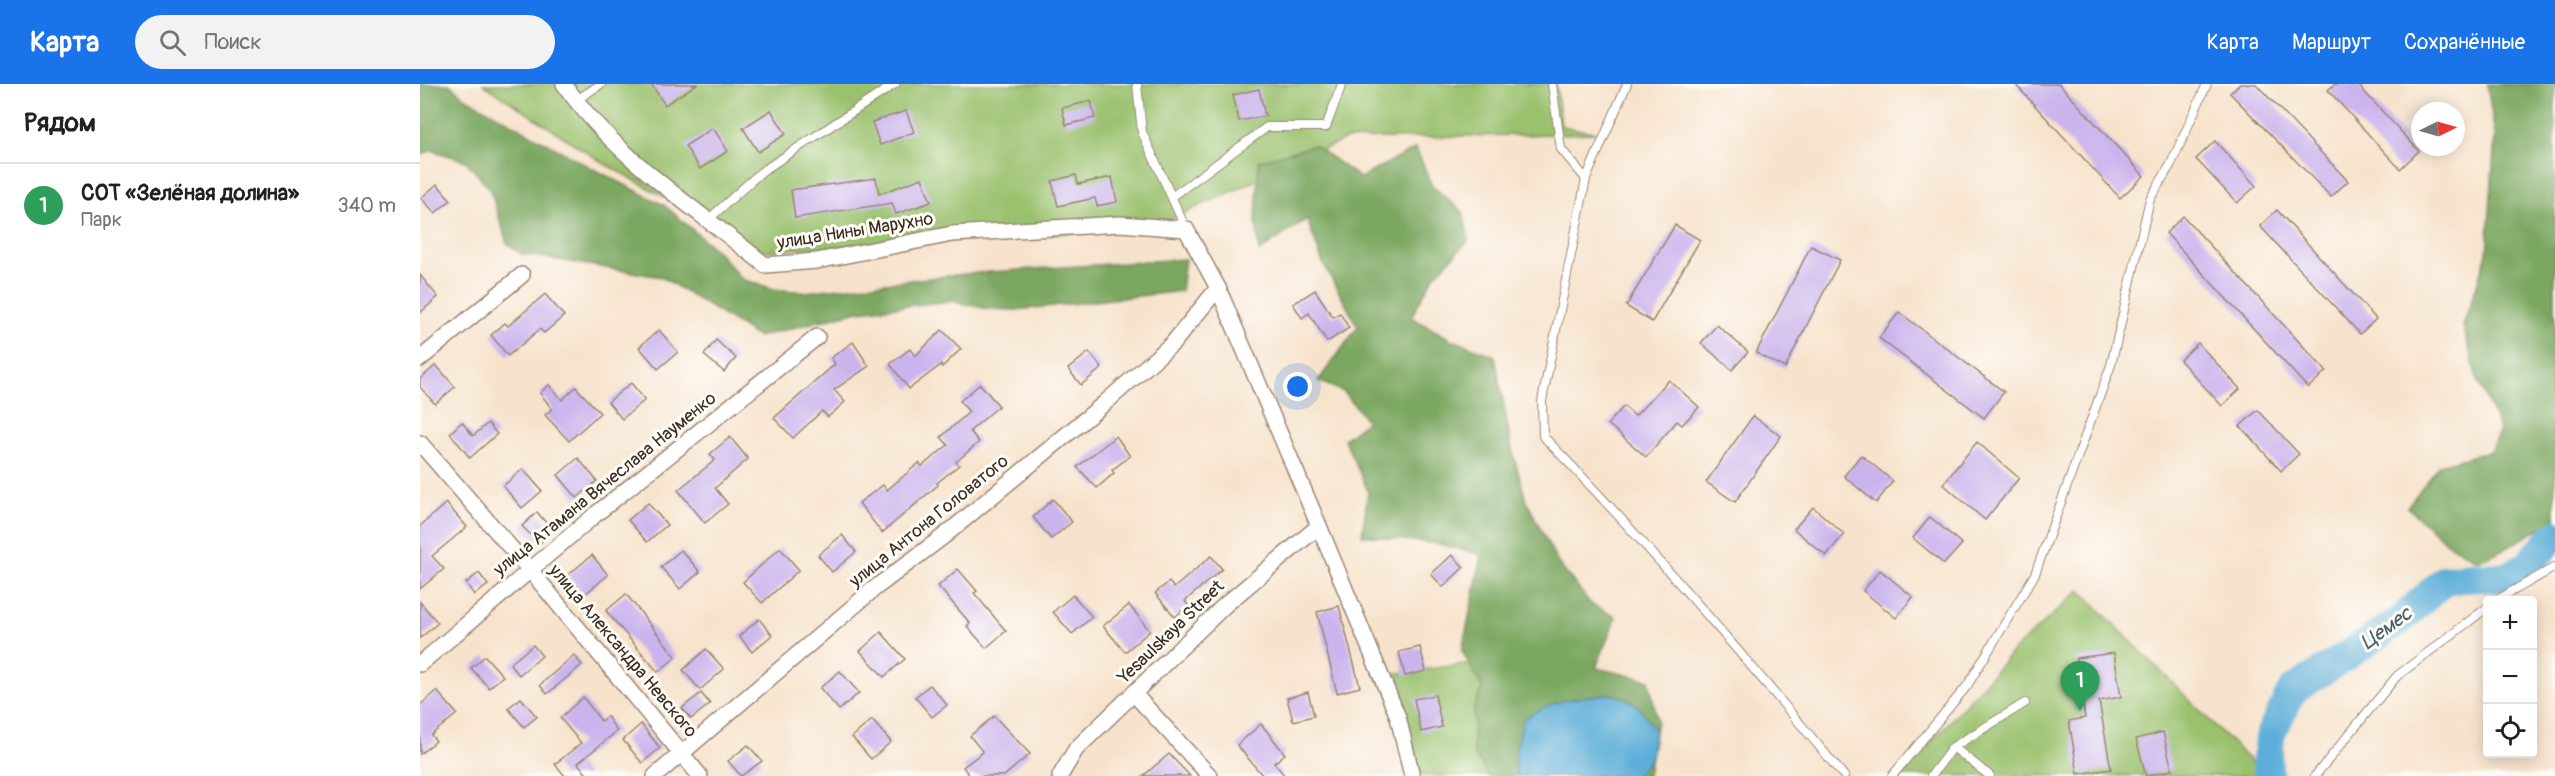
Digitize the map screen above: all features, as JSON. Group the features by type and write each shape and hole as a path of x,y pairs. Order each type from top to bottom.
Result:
{"street":[{"name":"улица Нины Марухно","path":"564,84 575,101 656,182 709,219 765,265 817,261 952,234 1120,224 1186,229"},
{"path":"1186,229 1218,288 1398,717 1412,776"},
{"path":"420,359 522,275"},
{"name":"улица Антона Головатого","path":"655,776 874,588 944,536 1106,402 1173,343 1218,288"},
{"name":"улица Атамана Вячеслава Науменко","path":"420,664 530,570 817,337"},
{"name":"улица Александра Невского","path":"420,443 530,570 700,776"},
{"name":"Yesaulskaya Street","path":"1060,776 1076,749 1135,695 1225,605 1319,526"},
{"path":"1135,695 1210,776"}],"lane":[{"path":"575,101 600,84"},
{"path":"709,219 761,172 895,84"},
{"path":"1137,84 1142,132 1158,173 1173,196 1186,229"},
{"path":"1173,196 1267,127 1326,127 1342,84"},
{"path":"1552,84 1561,149 1586,179"},
{"path":"1627,84 1586,179 1542,401 1543,436 1620,514 1844,776"},
{"path":"1892,776 1967,686 2035,574 2111,365 2150,199 2171,164 2207,84"},
{"path":"2504,596 2555,567"},
{"path":"2315,776 2397,676 2483,610"},
{"path":"1931,776 1953,747 2025,703"},
{"path":"1953,747 1990,776"}],"green space":[{"path":"420,84 449,84 466,98 582,163 664,205 719,253 742,279 774,289 805,292 974,273 1185,259 1181,291 1017,310 988,309 952,301 858,311 758,337 662,277 521,254 507,243 490,189 466,161 431,150 420,156"},
{"path":"483,84 1556,84 1561,126 1597,133 1346,139 1152,228 763,251 605,164"},
{"path":"2487,84 2555,84 2555,520 2478,561 2448,544 2407,507 2440,465 2490,451 2500,430 2477,378 2463,326 2487,254 2495,135"},
{"path":"1314,145 1360,178 1416,148 1432,186 1463,212 1469,240 1434,276 1411,317 1450,339 1495,356 1511,446 1526,500 1558,563 1591,604 1616,617 1596,668 1649,680 1657,720 1648,776 1489,776 1473,753 1474,708 1482,687 1462,651 1482,555 1439,544 1362,535 1368,491 1344,439 1367,421 1344,392 1318,381 1358,327 1322,261 1307,219 1259,252 1256,222 1259,161"},
{"path":"2080,590 2261,772 2260,776 1901,776 2014,650"},
{"path":"1501,659 1511,776 1422,776 1392,674"}],"water":[{"path":"1609,694 1625,698 1637,706 1655,731 1650,760 1635,776 1516,776 1515,755 1523,720 1553,704 1575,698"}],"building":[{"path":"651,84 697,84 665,105"},
{"path":"2015,84 2059,84 2144,176 2120,198"},
{"path":"2240,84 2256,84 2348,181 2331,197 2230,93"},
{"path":"2335,84 2357,84 2411,142 2411,156 2414,156 2400,169 2328,90"},
{"path":"1259,89 1265,116 1239,121 1233,95"},
{"path":"1091,101 1095,118 1066,125 1062,108"},
{"path":"771,110 786,134 758,152 743,128"},
{"path":"906,111 914,132 880,145 872,122"},
{"path":"713,128 728,151 700,169 685,146"},
{"path":"2215,141 2256,186 2237,203 2196,159"},
{"path":"1076,175 1078,184 1112,177 1117,202 1097,206 1095,198 1058,206 1052,181"},
{"path":"876,178 879,194 922,178 931,202 896,214 892,203 795,218 791,190"},
{"path":"437,184 451,200 435,213 421,198"},
{"path":"2277,210 2376,319 2360,334 2260,226"},
{"path":"2183,216 2326,371 2308,388 2166,233"},
{"path":"1675,225 1700,240 1652,322 1626,306"},
{"path":"1811,246 1840,260 1785,368 1756,353"},
{"path":"420,275 438,297 420,313"},
{"path":"1315,290 1333,317 1340,313 1349,328 1327,342 1309,313 1302,318 1293,304"},
{"path":"545,294 564,316 544,333 540,329 508,356 491,335 505,323 508,326"},
{"path":"1899,312 2004,392 1984,418 1879,338"},
{"path":"1717,325 1748,352 1732,370 1701,343"},
{"path":"659,330 678,352 658,369 639,347"},
{"path":"942,330 961,349 942,367 941,365 909,389 890,364 910,349 915,356"},
{"path":"716,340 736,358 724,372 704,355"},
{"path":"853,342 869,366 834,390 845,402 828,417 822,411 793,438 774,418 835,364 831,358"},
{"path":"2198,343 2240,389 2222,406 2180,360"},
{"path":"1089,352 1102,368 1081,385 1068,369"},
{"path":"436,365 455,387 435,404 420,387 420,379"},
{"path":"1669,380 1699,407 1682,425 1677,421 1646,457 1608,424 1624,406 1635,416"},
{"path":"631,383 645,400 622,419 608,402"},
{"path":"980,384 999,406 970,431 979,442 956,462 959,465 937,483 938,485 882,533 859,503 883,485 887,490 919,463 922,466 948,445 941,437 969,412 960,401"},
{"path":"549,385 562,400 576,387 600,413 569,441 545,415 552,409 540,393"},
{"path":"2258,410 2299,454 2281,471 2240,426"},
{"path":"1753,416 1781,436 1735,502 1706,482"},
{"path":"462,422 473,436 488,423 497,434 470,458 450,433"},
{"path":"1116,436 1130,456 1112,470 1114,473 1097,488 1077,467"},
{"path":"730,437 748,459 715,488 728,504 705,523 678,490 715,460 710,454"},
{"path":"1977,442 2019,478 1985,520 1943,484"},
{"path":"1861,455 1893,481 1876,503 1844,476"},
{"path":"578,458 597,481 577,498 558,475"},
{"path":"523,469 542,491 522,508 503,486"},
{"path":"1053,499 1072,522 1051,539 1033,517"},
{"path":"446,503 467,527 432,556 444,569 420,589 420,526"},
{"path":"648,503 667,525 647,542 628,520"},
{"path":"1813,507 1844,534 1826,556 1794,529"},
{"path":"537,512 553,531 539,544 522,526"},
{"path":"1930,517 1962,544 1944,564 1913,538"},
{"path":"842,535 856,552 832,572 818,555"},
{"path":"780,548 799,570 762,603 743,582"},
{"path":"681,550 700,572 680,589 661,567"},
{"path":"592,555 608,575 584,595 568,575"},
{"path":"1452,555 1464,567 1443,587 1431,574"},
{"path":"1211,556 1222,569 1185,601 1188,605 1175,617 1155,593 1169,582 1174,588"},
{"path":"958,569 977,591 974,593 1006,631 986,648 967,626 970,623 938,586"},
{"path":"1880,570 1913,597 1896,618 1863,591"},
{"path":"479,573 488,585 474,595 466,583"},
{"path":"626,594 676,657 658,672 606,611"},
{"path":"1073,595 1092,617 1072,634 1053,612"},
{"path":"420,602 438,623 420,638"},
{"path":"1129,605 1150,631 1125,652 1103,626"},
{"path":"1339,606 1360,687 1337,693 1317,612"},
{"path":"759,619 772,635 752,652 739,636"},
{"path":"881,632 905,659 884,677 860,651"},
{"path":"533,645 542,656 519,675 510,664"},
{"path":"1420,647 1426,671 1405,676 1399,652"},
{"path":"706,649 724,669 700,690 683,670"},
{"path":"2114,653 2121,697 2099,701 2111,769 2078,774 2069,721 2085,718 2076,658"},
{"path":"574,655 582,665 547,694 540,685"},
{"path":"485,656 503,676 489,688 471,668"},
{"path":"840,671 859,693 839,710 820,688"},
{"path":"930,685 947,705 932,717 915,697"},
{"path":"437,691 457,714 431,735 436,741 420,754 420,705"},
{"path":"1308,692 1314,716 1293,721 1287,698"},
{"path":"701,693 710,704 691,719 682,708"},
{"path":"1435,695 1442,727 1421,732 1414,699"},
{"path":"583,697 601,721 607,716 617,731 578,763 588,776 565,776 555,764 581,743 560,718"},
{"path":"521,698 537,717 524,727 508,708"},
{"path":"994,716 1030,754 1004,776 970,776 963,767 983,752 970,736"},
{"path":"872,720 891,742 871,759 852,737"},
{"path":"641,724 660,748 642,763 623,740"},
{"path":"1261,724 1285,754 1274,763 1285,776 1263,776 1237,745"},
{"path":"2163,732 2172,770 2146,776 2136,739"},
{"path":"748,745 762,761 741,776 728,761"},
{"path":"1169,754 1190,776 1143,776"}],"waterway":[{"name":"Цемес","path":"2269,776 2267,760 2271,733 2292,691 2398,622 2445,580 2472,577 2505,578 2527,566 2555,535"}],"place":[{"name":"СОТ «Зелёная долина»","path":"2080,711"}]}
